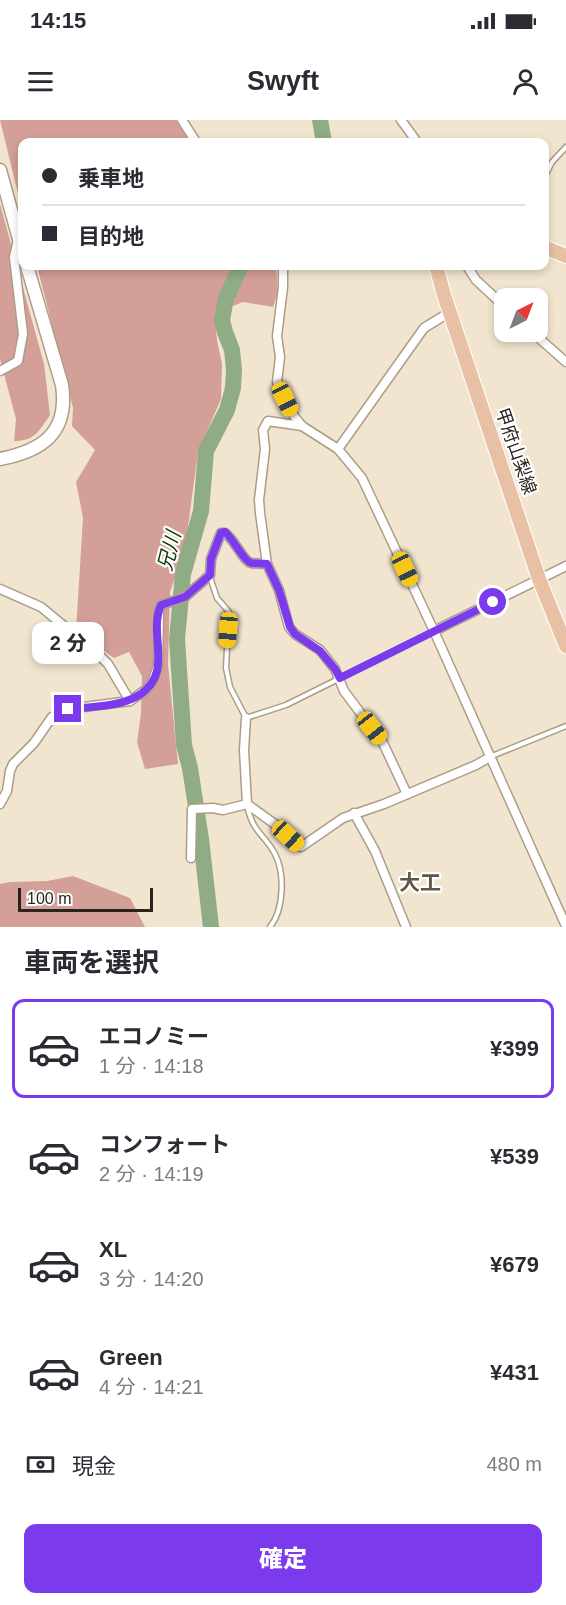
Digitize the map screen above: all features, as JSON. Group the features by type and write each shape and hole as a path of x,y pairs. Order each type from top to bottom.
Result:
{"main road":[{"path":"549,249 566,255"},
{"name":"甲府山梨線","path":"437,270 539,579 566,646"}],"street":[{"path":"182,120 193,138"},
{"path":"401,120 414,138"},
{"path":"0,170 18,233"},
{"path":"0,371 18,361 23,334 14,257 18,240"},
{"path":"0,459 26,453 46,440 58,424 63,403 62,385 28,270"},
{"path":"283,270 277,336 280,357 278,382 294,416 302,426 339,449 362,478 434,631 566,926"},
{"path":"470,270 476,280 494,297"},
{"path":"339,449 424,328 450,312"},
{"path":"543,342 566,362"},
{"path":"302,426 268,422 263,430 265,449 259,500 267,564 279,590 290,627 295,634 320,651 335,669 344,692 383,743 407,794"},
{"path":"0,804 7,791 13,764 33,743 52,717 68,709 130,701 148,688 156,673 157,616 161,605 185,597 210,575 211,559 221,533 225,532 235,541 245,560 250,563 267,564"},
{"path":"434,631 566,566"},
{"path":"0,589 41,607 98,654 108,664 130,701"},
{"path":"246,718 244,750 247,804"},
{"path":"191,858 192,809 223,810 247,804 276,825 300,847 343,818 384,804 490,757"},
{"path":"354,813 375,851 401,925"}],"lane":[{"path":"549,168 566,147"},
{"path":"0,363 10,367"},
{"path":"210,575 218,598 229,612 226,668 230,687 246,718 286,705 434,631"},
{"path":"490,757 566,726"},
{"path":"247,804 250,820 275,853 278,862 282,899 276,920 270,927"}],"shaded area":[{"path":"0,120 176,120 187,138 18,138 18,194"},
{"path":"0,204 44,364 50,415 36,434 21,441 14,441 16,419 0,359"},
{"path":"38,270 276,270 278,292 273,307 243,302 215,313 222,364 221,399 198,452 185,549 170,592 168,665 178,764 145,769 137,742 142,676 129,652 114,658 76,631 83,518 76,482 95,450 72,426 73,408"},
{"path":"73,876 130,898 145,927 0,927 0,884 47,881"}],"waterway":[{"name":"兄川","path":"320,120 323,138"},
{"name":"兄川","path":"211,927 201,839 190,768 184,745 177,639 183,574 201,511 206,451 227,410 233,388 232,350 222,320 226,298 239,270"}],"district":[{"name":"大工","path":"420,883"}],"route":[{"path":"68,709 130,701 148,688 158,666 157,616 161,605 185,597 210,575 211,559 221,533 225,532 235,541 245,560 250,563 267,564 279,590 290,627 295,634 320,651 340,678 493,602"}]}
